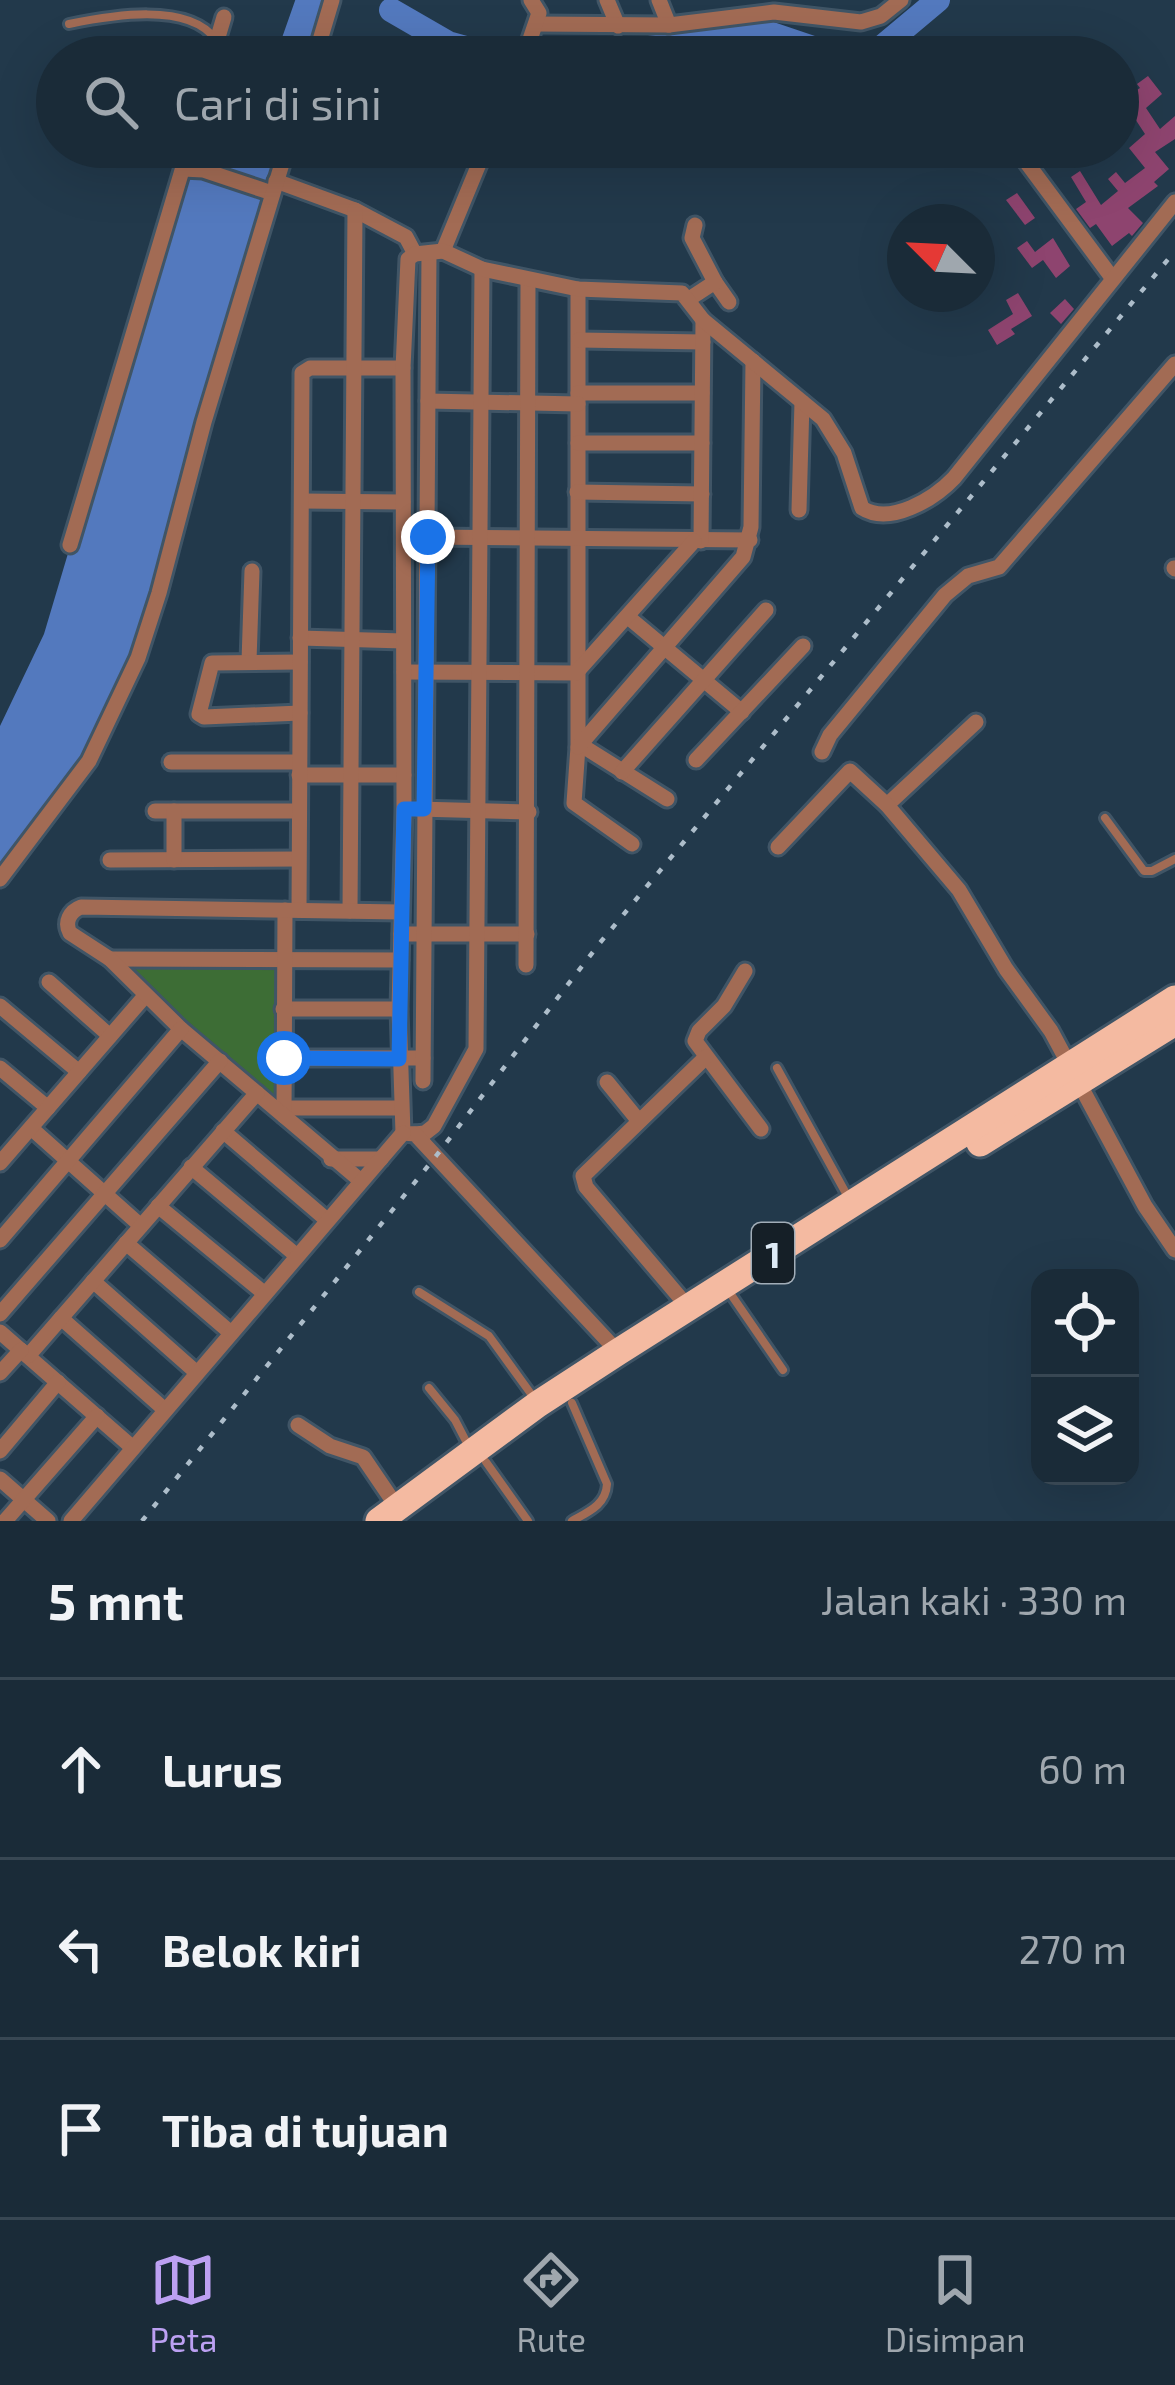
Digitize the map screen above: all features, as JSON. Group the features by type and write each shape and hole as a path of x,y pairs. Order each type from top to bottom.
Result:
{"highway":[{"name":"1","path":"396,1516 730,1293 812,1249 1073,1074 1175,999"},
{"name":"1","path":"479,1457 538,1404 852,1203 1073,1074 1175,1022"}],"street":[{"path":"321,36 332,0"},
{"path":"607,0 618,26"},
{"path":"659,0 669,25"},
{"path":"537,14 618,26 669,25 717,8 771,6 825,8 861,22 878,8 901,0"},
{"path":"218,36 224,17"},
{"path":"0,879 89,760 138,658 277,168"},
{"path":"477,168 457,218 433,250 407,262 400,1108 409,1134 618,1352"},
{"path":"1031,168 1113,279"},
{"path":"70,545 183,170 203,170 355,210 482,269 578,289 677,292 834,433 862,508 869,514 891,513 937,494 954,478 1175,202"},
{"path":"350,911 355,210"},
{"path":"694,225 692,238 729,302"},
{"path":"424,1081 433,250"},
{"path":"71,1521 361,1181 409,1134 430,1131 476,1049 482,269"},
{"path":"526,965 528,280"},
{"path":"689,299 715,282"},
{"path":"578,289 579,746 574,803 632,844"},
{"path":"404,672 576,673 698,541 703,320"},
{"path":"579,340 703,342"},
{"path":"579,746 736,570 750,540 753,361"},
{"path":"822,752 830,735 945,595 968,576 990,572 1009,557 1175,364"},
{"path":"284,1112 283,959 298,859 302,373 310,368 403,368"},
{"path":"428,400 530,403 703,393"},
{"path":"799,510 802,402"},
{"path":"578,443 702,442"},
{"path":"577,492 702,494"},
{"path":"302,501 403,502"},
{"path":"428,537 750,540"},
{"path":"249,662 251,571"},
{"path":"622,772 766,610"},
{"path":"628,617 742,712"},
{"path":"300,638 403,641"},
{"path":"696,760 803,646"},
{"path":"300,662 210,665 201,716 300,713"},
{"path":"887,805 976,722"},
{"path":"579,746 667,799"},
{"path":"171,762 404,775"},
{"path":"778,847 850,771 887,805 958,890 1175,1250"},
{"path":"404,809 529,812"},
{"path":"155,811 299,811"},
{"path":"174,811 174,860"},
{"path":"110,860 298,859"},
{"path":"361,1181 182,1029 110,958 70,933 67,924 76,909 401,913"},
{"path":"401,934 527,934"},
{"path":"110,958 400,960"},
{"path":"746,971 724,1006 695,1035 696,1044 760,1129"},
{"path":"49,982 110,1036"},
{"path":"0,1163 145,996"},
{"path":"0,1006 79,1072"},
{"path":"283,1010 399,1009"},
{"path":"0,1240 182,1029"},
{"path":"284,1058 423,1058"},
{"path":"688,1307 583,1182 586,1171 706,1058"},
{"path":"0,1314 220,1061"},
{"path":"0,1067 48,1108"},
{"path":"608,1082 638,1120"},
{"path":"0,1373 61,1318 256,1094"},
{"path":"284,1112 400,1108"},
{"path":"31,1128 141,1226"},
{"path":"223,1131 327,1220"},
{"path":"0,1134 15,1146"},
{"path":"331,1159 382,1159"},
{"path":"191,1167 297,1256"},
{"path":"158,1206 265,1294"},
{"path":"126,1243 231,1333"},
{"path":"93,1281 197,1373"},
{"path":"61,1318 165,1410"},
{"path":"0,1332 133,1448"},
{"path":"0,1450 58,1382"},
{"path":"5,1521 97,1416"},
{"path":"298,1425 330,1446 357,1452 396,1516"},
{"path":"0,1479 48,1521"}],"lane":[{"path":"69,24 118,14 160,16 200,25 206,36"},
{"path":"1105,818 1144,871 1175,859"},
{"path":"778,1068 852,1203"},
{"path":"419,1292 489,1336 538,1404"},
{"path":"730,1293 783,1370"},
{"path":"430,1388 528,1521"},
{"path":"572,1402 608,1484 597,1507 572,1521"}],"green space":[{"path":"276,968 275,1100 119,969"}],"water":[{"path":"308,0 335,0 324,36 295,36"},
{"path":"183,168 281,168 117,707 0,879 0,726 44,634"}],"building":[{"path":"1148,76 1162,94 1146,108 1160,129 1175,116 1175,139 1155,152 1169,169 1154,182 1158,186 1128,208 1143,223 1132,236 1129,233 1112,246 1096,224 1090,228 1076,209 1086,202 1071,177 1080,171 1101,205 1118,191 1108,179 1116,172 1125,183 1145,168 1139,160 1139,139 1145,134 1139,125 1139,83"},
{"path":"1017,193 1035,218 1025,225 1006,200"},
{"path":"1053,238 1070,266 1056,278 1043,260 1032,268 1017,248 1027,241 1035,252"},
{"path":"1018,293 1032,316 997,345 988,330 1013,314 1006,300"},
{"path":"1065,299 1074,309 1061,324 1050,313"}],"waterway":[{"path":"295,36 308,0"},
{"path":"895,36 938,0"},
{"path":"391,10 436,36"},
{"path":"745,36 778,36"}],"railway":[{"path":"142,1521 436,1156 599,944 1175,251"}],"route":[{"path":"284,1058 399,1059 404,809 424,809 428,537"}]}
